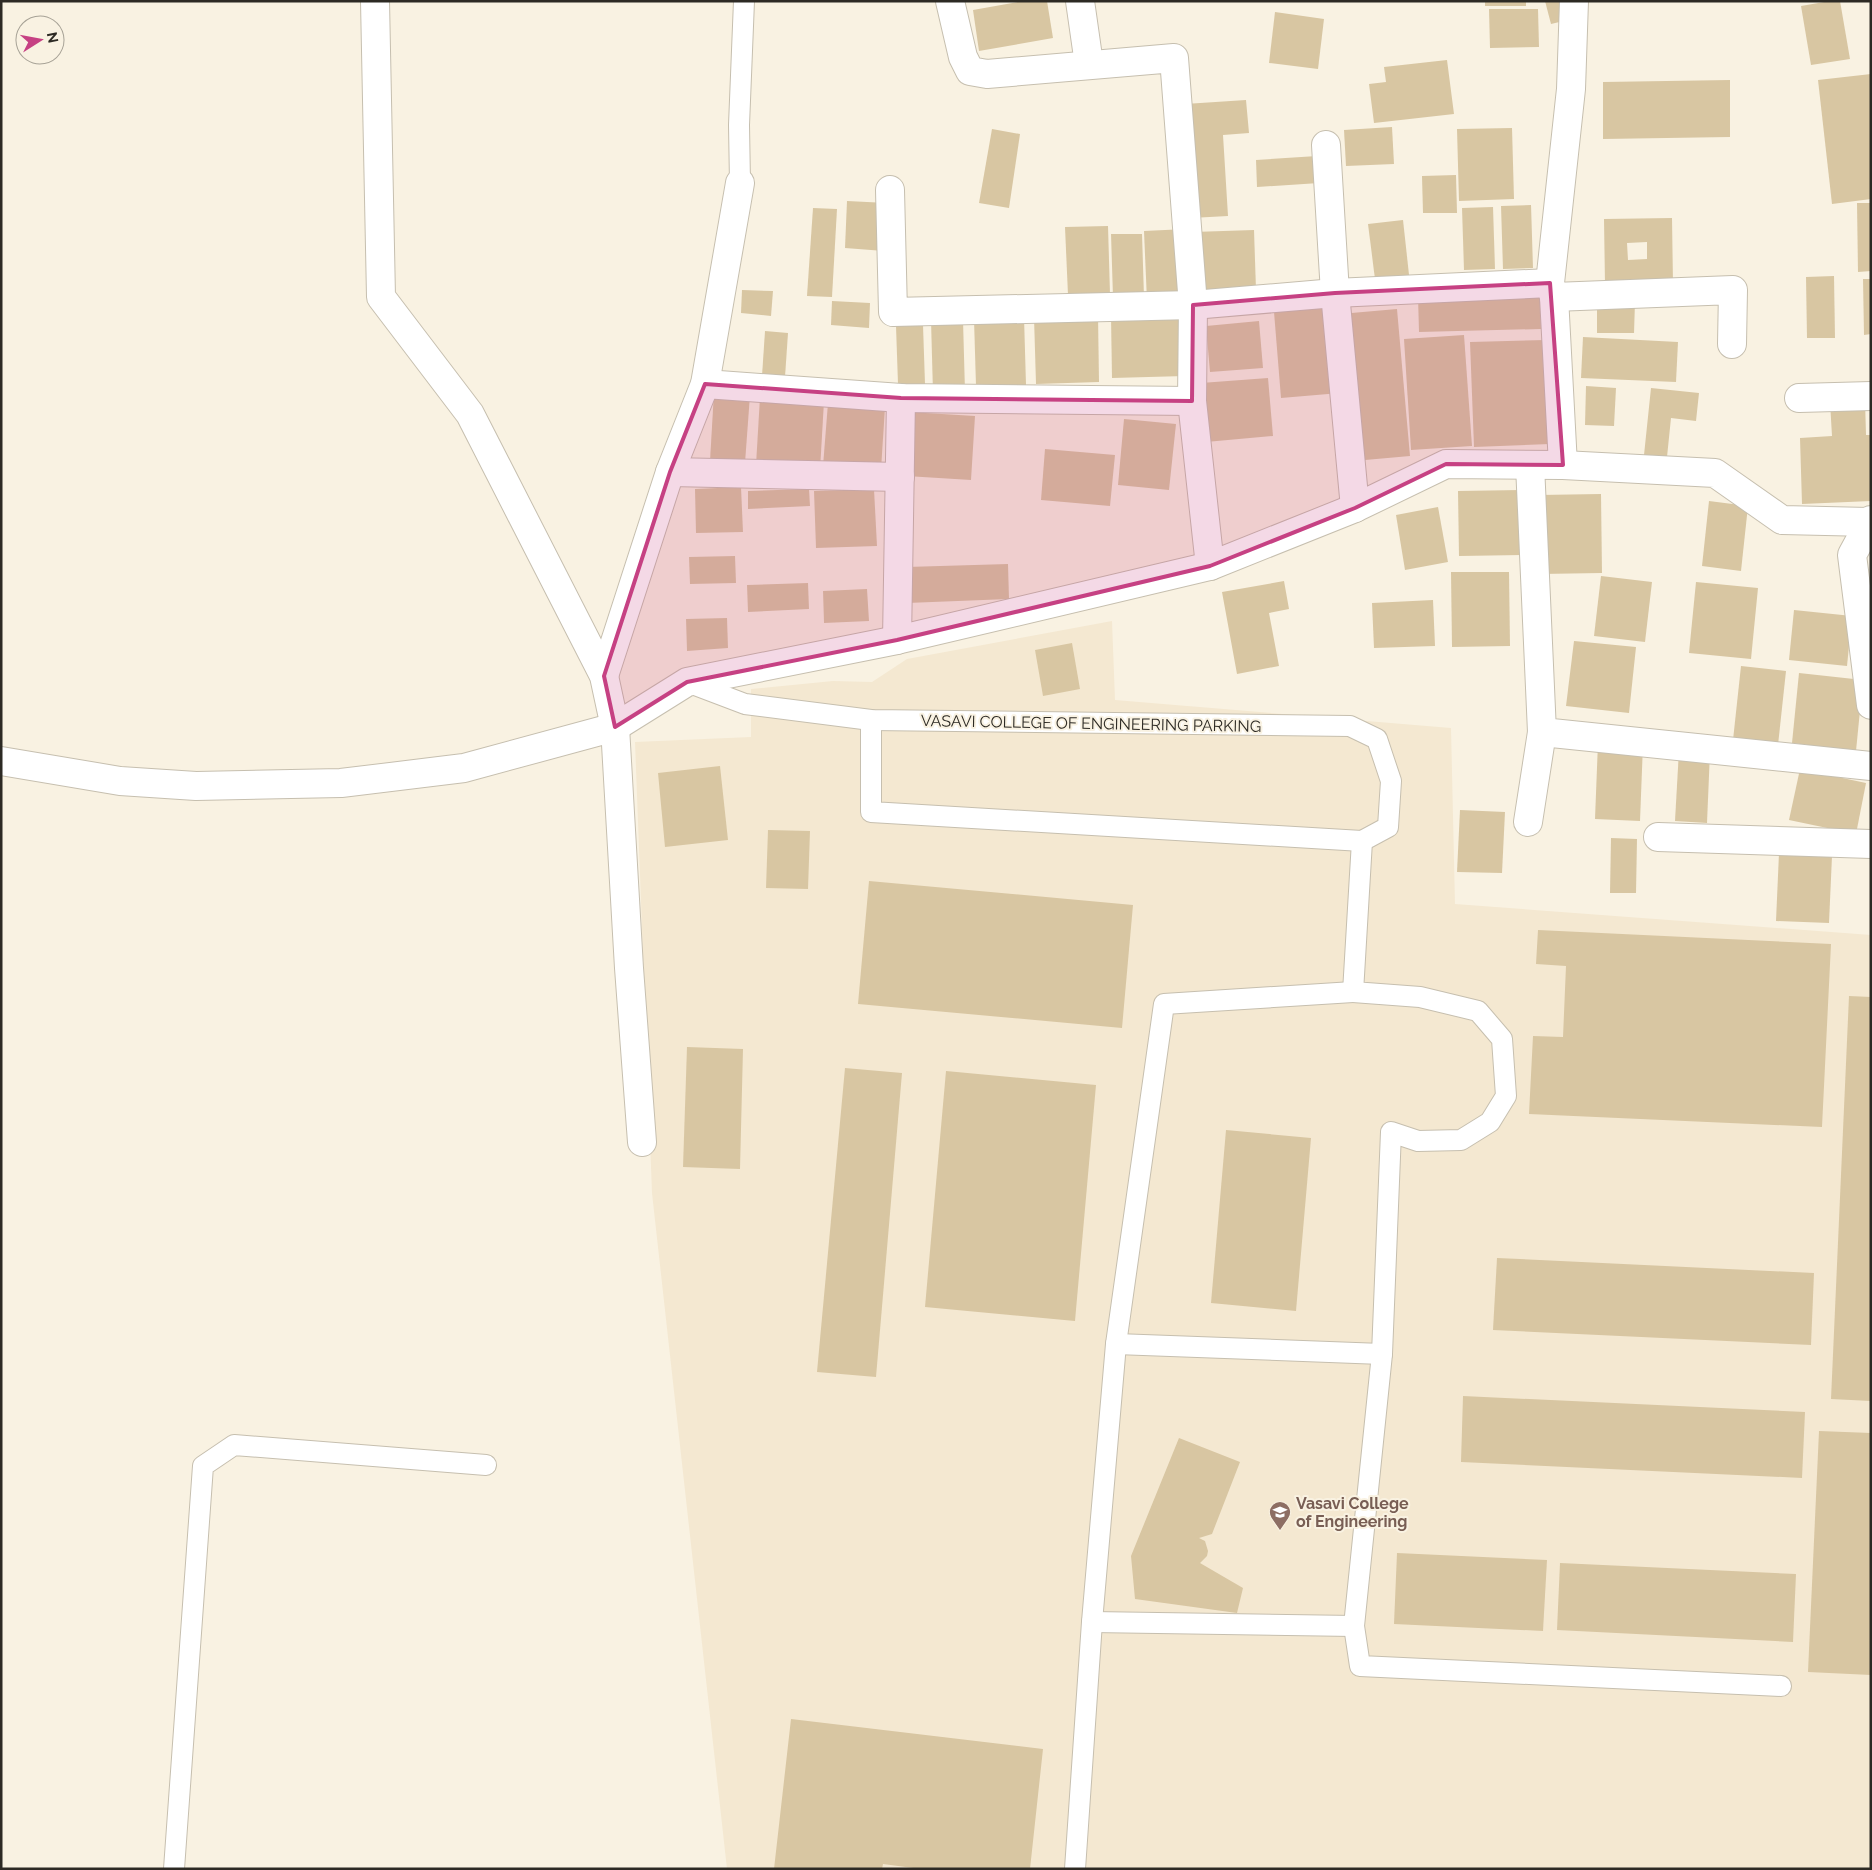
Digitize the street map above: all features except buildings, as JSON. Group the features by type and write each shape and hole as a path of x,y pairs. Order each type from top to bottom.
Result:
{"street":[{"path":"375,1 381,297 470,414 604,676 614,727 628,968 642,1142"},
{"path":"950,1 963,57 970,71 987,74 1174,58 1193,305 1192,401 1210,566"},
{"path":"1080,1 1089,64"},
{"path":"1563,465 1552,290 1571,89 1574,1"},
{"path":"1326,145 1335,292 1355,508"},
{"path":"604,676 670,472 705,384 740,183"},
{"path":"890,190 893,312 1193,305 1335,292 1733,290 1732,344"},
{"path":"705,384 901,398 1192,401"},
{"path":"1799,398 1871,396"},
{"path":"897,640 901,398"},
{"path":"1,761 120,781 196,786 341,783 464,768 614,727 687,682 897,640 1210,566 1355,508 1446,464 1563,465 1715,473 1782,520 1870,521 1852,555 1871,705"},
{"path":"1528,822 1542,732 1530,465"},
{"path":"670,472 900,477"},
{"path":"1542,732 1871,766"},
{"path":"1658,837 1871,844"}],"lane":[{"path":"740,183 739,125 744,1"},
{"name":"VASAVI COLLEGE OF ENGINEERING PARKING","path":"687,682 745,704 871,720 1350,726 1377,739 1391,781 1388,826 1362,842"},
{"path":"871,720 871,812 1362,842 1353,992"},
{"path":"1075,1869 1092,1622 1116,1344 1164,1004 1353,992 1420,997 1478,1011 1502,1039 1506,1096 1490,1122 1461,1140 1418,1141 1391,1132 1382,1354 1354,1626 1360,1666 1781,1686"},
{"path":"1116,1344 1382,1354"},
{"path":"174,1869 203,1466 234,1445 486,1465"},
{"path":"1092,1622 1354,1626"}],"highlighted area":[{"path":"1550,283 1563,465 1446,464 1355,508 1210,566 897,640 687,682 615,727 604,676 670,472 705,384 901,398 1192,401 1193,305 1335,293"}],"shaded area":[{"name":"Vasavi College of Engineering","path":"1112,621 1115,700 1451,728 1455,904 1871,935 1871,1869 727,1869 652,1193 635,742 751,737 751,689 833,681 872,682 907,659"}],"place":[{"name":"Vasavi College of Engineering","path":"1280,1531"}]}
